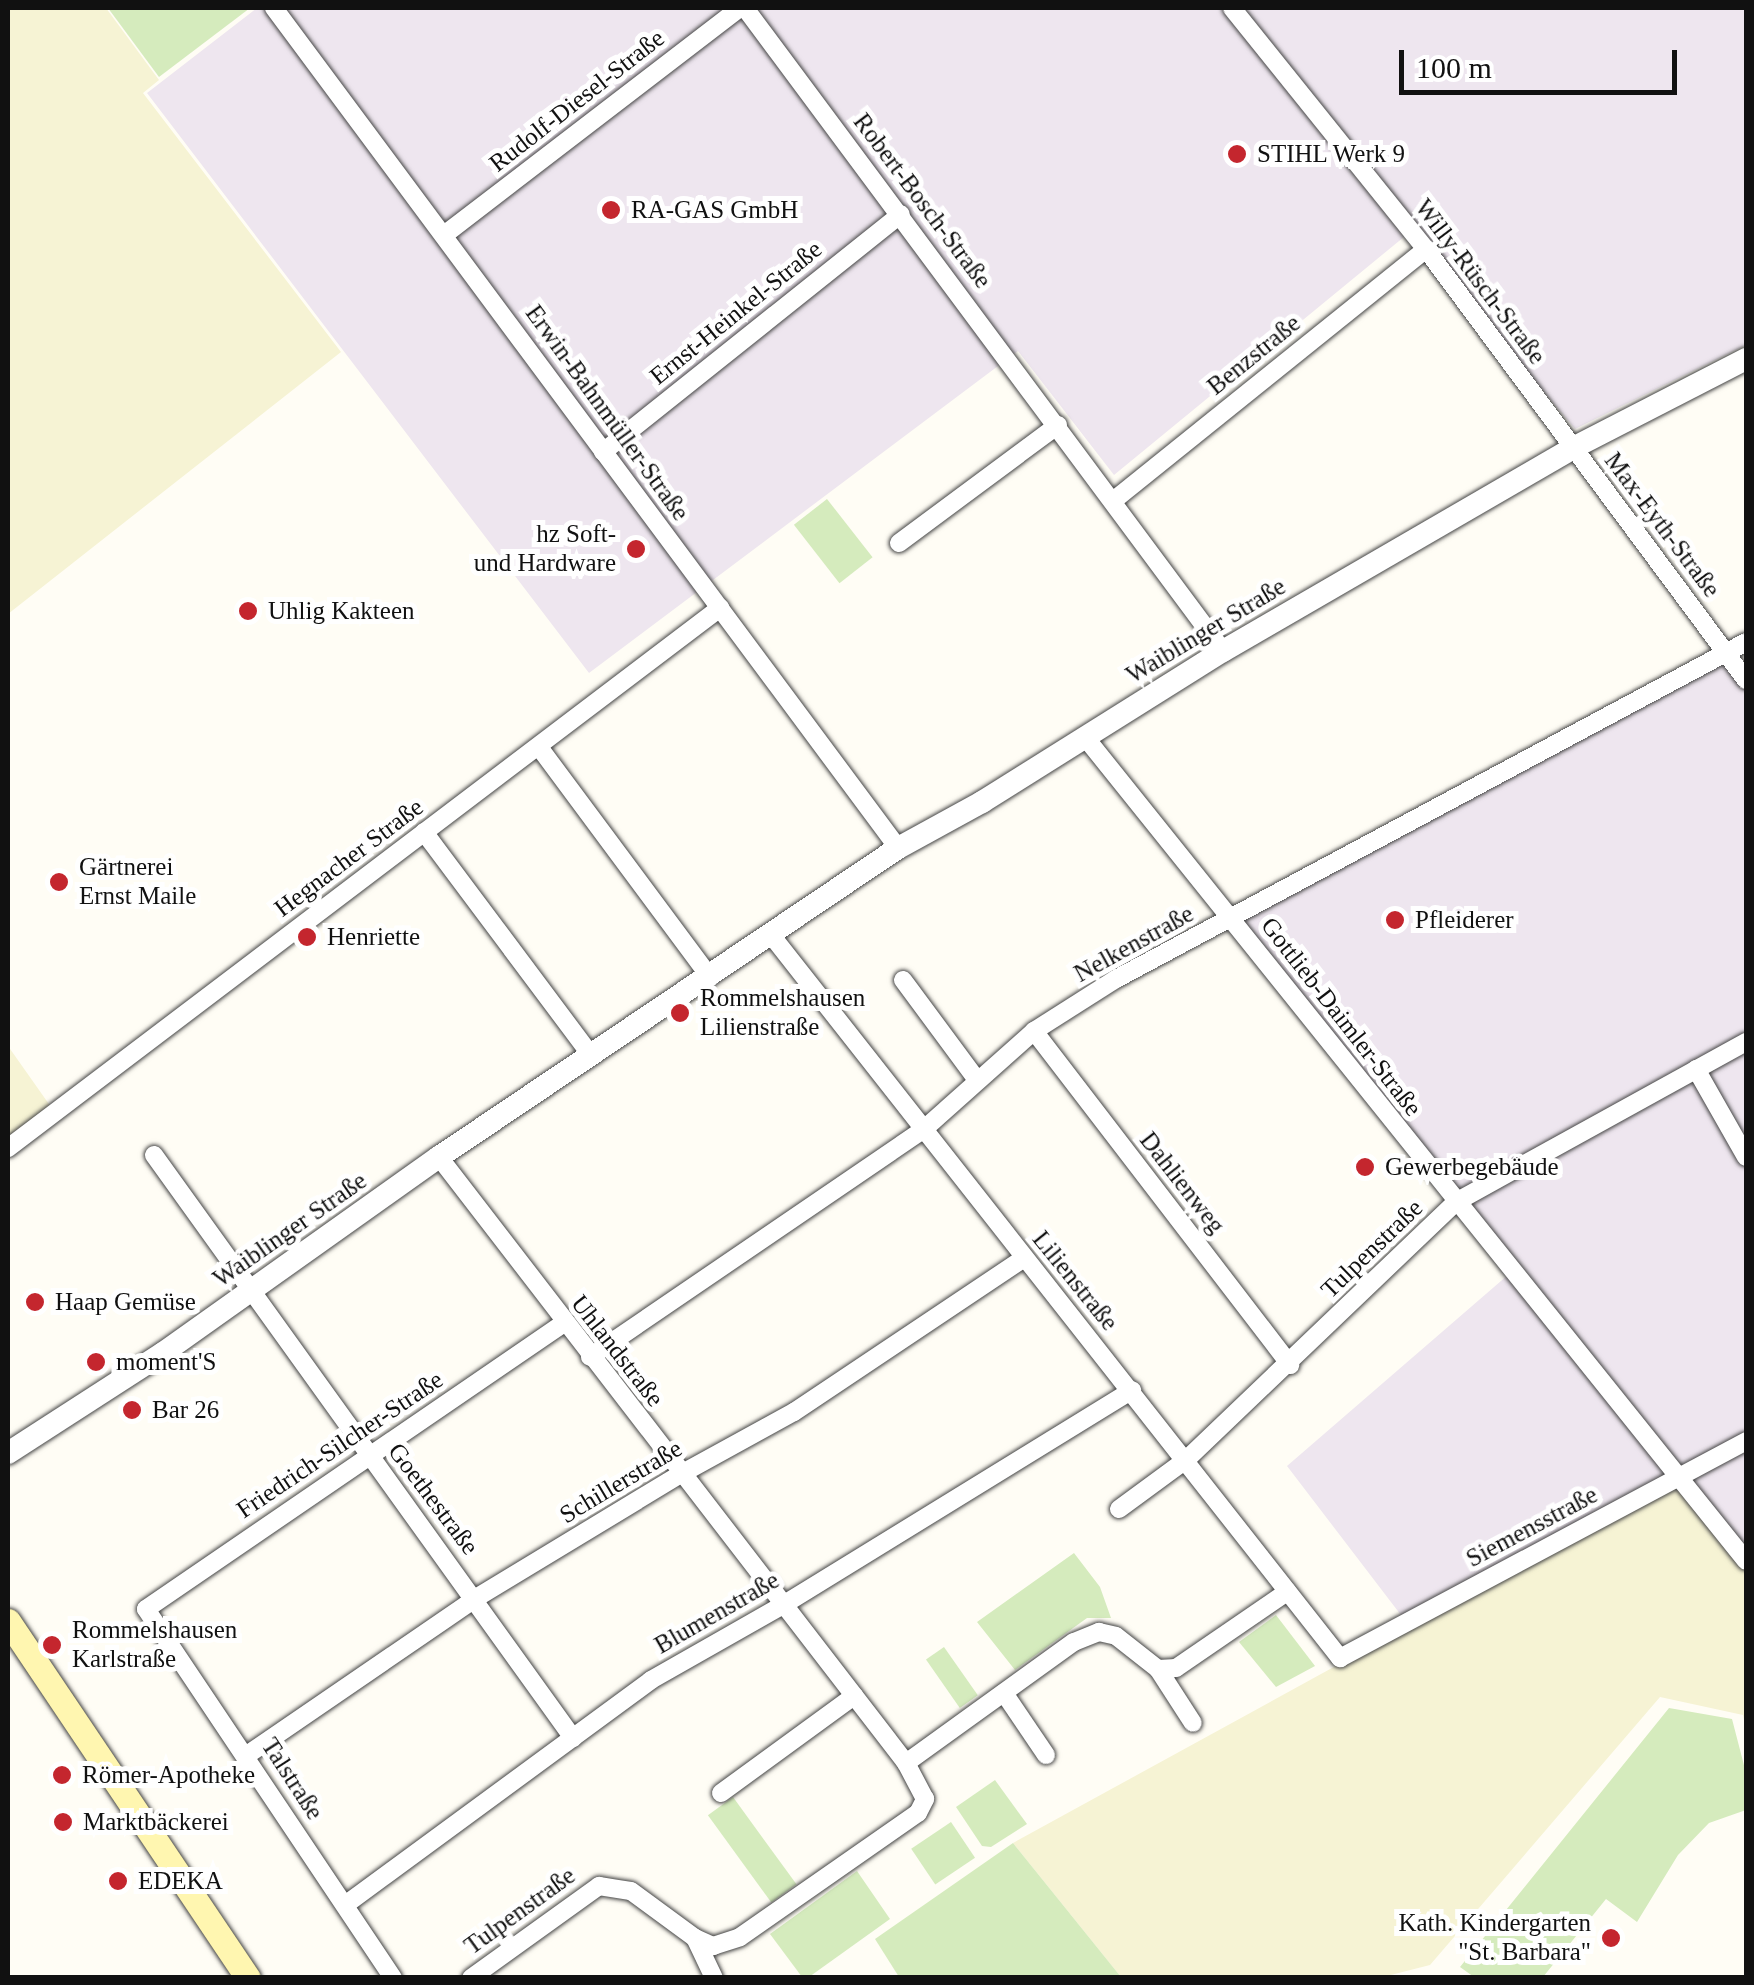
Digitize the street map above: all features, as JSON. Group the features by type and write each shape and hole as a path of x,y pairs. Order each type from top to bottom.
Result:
{"main road":[{"path":"8,1621 248,1978"}],"street":[{"name":"Erwin-Bahnmüller-Straße","path":"274,8 898,848"},
{"name":"Rudolf-Diesel-Straße","path":"444,234 742,8"},
{"name":"Robert-Bosch-Straße","path":"742,8 901,214 1223,651"},
{"name":"Willy-Rüsch-Straße","path":"1232,8 1426,249 1573,448"},
{"name":"Ernst-Heinkel-Straße","path":"603,452 901,214"},
{"name":"Benzstraße","path":"1114,500 1426,249"},
{"name":"Waiblinger Straße","path":"12,1454 590,1054 772,936 898,848 1223,651 1573,448 1746,358"},
{"path":"899,544 1058,425"},
{"name":"Max-Eyth-Straße","path":"1573,448 1746,680"},
{"name":"Hegnacher Straße","path":"8,1148 720,608"},
{"name":"Nelkenstraße","path":"590,1358 923,1130 1034,1032 1116,978 1746,642"},
{"name":"Gottlieb-Daimler-Straße","path":"1085,737 1746,1561"},
{"path":"539,747 710,977"},
{"path":"424,832 590,1054"},
{"name":"Lilienstraße","path":"772,936 1340,1658"},
{"path":"903,980 976,1080"},
{"name":"Dahlienweg","path":"1034,1032 1290,1364"},
{"name":"Tulpenstraße","path":"1119,1508 1187,1459 1456,1202 1746,1042"},
{"path":"1696,1069 1746,1157"},
{"name":"Goethestraße","path":"154,1155 573,1738"},
{"name":"Uhlandstraße","path":"439,1158 906,1763 925,1799 918,1812 740,1938 713,1946 695,1938"},
{"name":"Schillerstraße","path":"247,1755 476,1598 681,1474 794,1412 1024,1258"},
{"name":"Friedrich-Silcher-Straße","path":"146,1609 564,1322"},
{"name":"Blumenstraße","path":"344,1904 651,1680 783,1605 1132,1390"},
{"name":"Siemensstraße","path":"1340,1658 1746,1440"},
{"path":"1158,1669 1194,1660 1288,1592"},
{"name":"Talstraße","path":"146,1609 393,1978"},
{"path":"906,1763 1074,1642 1098,1632 1116,1636 1158,1669 1193,1723"},
{"path":"1004,1694 1046,1755"},
{"path":"720,1794 854,1696"},
{"name":"Tulpenstraße","path":"471,1978 599,1886 631,1891 695,1938"},
{"path":"695,1938 714,1978"}],"shaded area":[{"path":"8,8 106,8 159,80 143,93 341,352 8,614"},
{"path":"257,8 1746,8 1746,345 1575,429 1410,232 1114,475 1018,351 589,673 147,93"},
{"path":"1725,656 1746,682 1746,1565 1407,1623 1287,1466 1516,1268 1234,921"},
{"path":"8,1046 51,1107 8,1140"},
{"path":"1680,1477 1746,1566 1746,1730 1743,1715 1660,1697 1430,1965 1379,1978 1121,1977 1013,1843"}],"green space":[{"path":"108,8 250,8 159,77"},
{"path":"827,499 873,557 839,583 794,525"},
{"path":"1074,1553 1100,1587 1111,1618 1087,1618 1015,1670 977,1622"},
{"path":"1276,1615 1315,1666 1276,1687 1239,1642"},
{"path":"944,1647 978,1695 960,1708 926,1660"},
{"path":"1669,1708 1732,1719 1746,1773 1746,1810 1709,1823 1678,1855 1637,1922 1606,1899 1543,1977 1474,1977 1460,1967"},
{"path":"995,1780 1027,1824 991,1847 982,1846 956,1807"},
{"path":"733,1797 796,1884 771,1903 708,1815"},
{"path":"951,1822 975,1858 935,1884 911,1849"},
{"path":"1013,1843 1121,1977 899,1977 875,1939"},
{"path":"857,1871 890,1919 809,1977 802,1977 770,1934"}],"place":[{"name":"STIHL Werk 9","path":"1237,154"},
{"name":"RA-GAS GmbH","path":"611,210"},
{"name":"hz Soft- und Hardware","path":"636,549"},
{"name":"Uhlig Kakteen","path":"248,611"},
{"name":"Gärtnerei Ernst Maile","path":"59,882"},
{"name":"Pfleiderer","path":"1395,920"},
{"name":"Henriette","path":"307,937"},
{"name":"Rommelshausen Lilienstraße","path":"680,1013"},
{"name":"Gewerbegebäude","path":"1365,1167"},
{"name":"Haap Gemüse","path":"35,1302"},
{"name":"moment'S","path":"96,1362"},
{"name":"Bar 26","path":"132,1410"},
{"name":"Rommelshausen Karlstraße","path":"52,1645"},
{"name":"Römer-Apotheke","path":"62,1775"},
{"name":"Marktbäckerei","path":"63,1822"},
{"name":"EDEKA","path":"118,1881"},
{"name":"Kath. Kindergarten \"St. Barbara\"","path":"1611,1938"}]}
